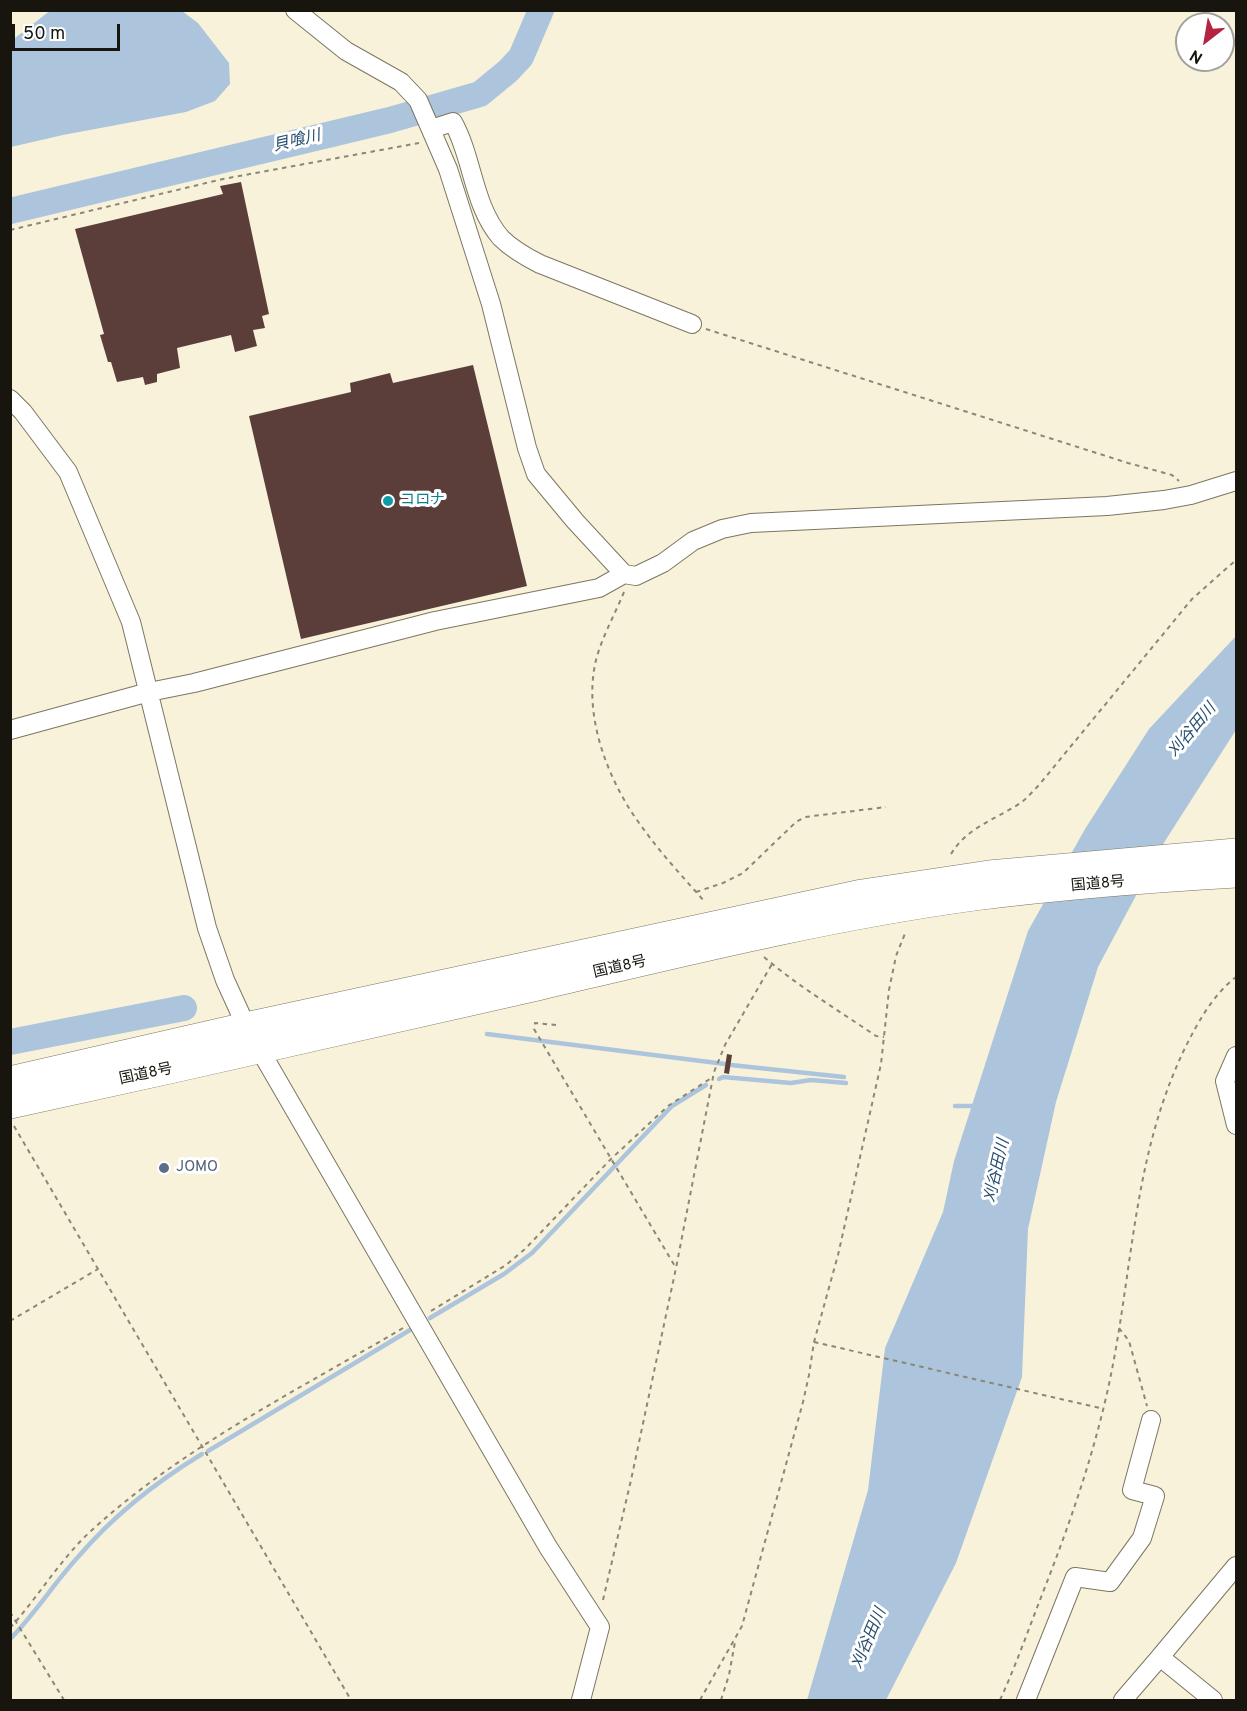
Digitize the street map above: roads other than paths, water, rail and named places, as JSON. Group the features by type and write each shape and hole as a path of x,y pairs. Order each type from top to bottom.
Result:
{"highway":[{"name":"国道8号","path":"10,1080 800,905 922,882 1236,852"},
{"name":"国道8号","path":"10,1105 851,917 975,897 1236,874"}],"street":[{"path":"295,10 346,51 401,82 418,100 448,169 491,304 527,448 536,474 624,574 636,576 663,563 693,541 722,529 751,524 1107,506 1191,495 1236,481"},
{"path":"432,130 453,122 460,135 479,197 488,217 501,238 520,253 540,264 692,324"},
{"path":"10,399 23,412 68,472 131,622 207,928 225,980 246,1026 548,1547 600,1627 581,1701"},
{"path":"10,729 435,621 599,588 624,574"},
{"path":"1236,1056 1225,1081 1236,1125"},
{"path":"1026,1701 1075,1577 1110,1582 1142,1538 1155,1496 1132,1490 1151,1420"},
{"path":"1123,1701 1236,1566"},
{"path":"1160,1657 1213,1701"}],"water":[{"path":"51,10 182,11 198,23 229,63 230,84 215,101 186,112 11,147 11,41"},
{"name":"刈谷田川","path":"1236,636 1236,730 1165,841 1098,967 1056,1102 1028,1229 1022,1377 956,1563 886,1700 807,1700 868,1490 885,1348 943,1212 954,1161 1028,931 1085,829 1149,729"}],"waterway":[{"name":"貝喰川","path":"10,211 390,120 480,94 521,57 541,10"},
{"path":"10,1042 184,1008"},
{"path":"487,1034 725,1064"},
{"path":"731,1065 844,1077"},
{"path":"719,1079 723,1077 791,1083 811,1080 846,1083"},
{"path":"430,1318 504,1274 532,1253 672,1106 706,1085"},
{"path":"955,1106 977,1106"},
{"path":"208,1451 410,1330"},
{"path":"10,1639 69,1567 120,1514 168,1476 202,1454"}],"place":[{"name":"コロナ","path":"388,501"},
{"name":"JOMO","path":"164,1168"}]}
